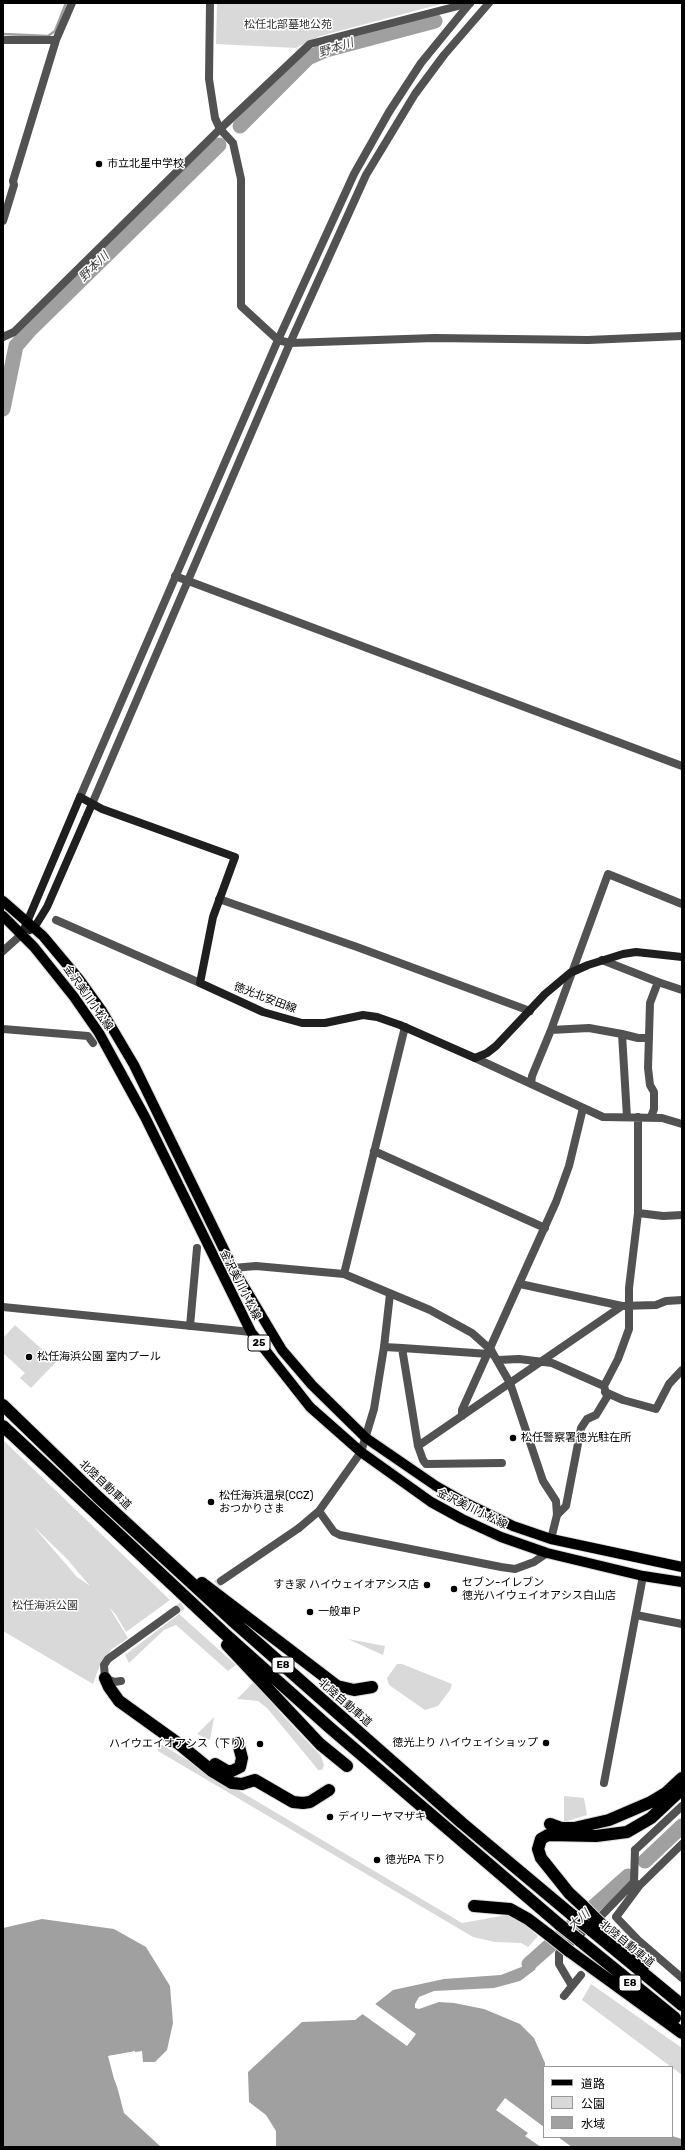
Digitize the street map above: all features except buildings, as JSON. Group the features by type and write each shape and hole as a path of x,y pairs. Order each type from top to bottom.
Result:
{"highway":[{"name":"北陸自動車道","path":"3,1406 98,1497 234,1622 321,1699 462,1823 572,1915 596,1927 682,2005"},
{"name":"E8","path":"3,1426 224,1633 324,1722 560,1925 682,2024"},
{"path":"98,1497 196,1578 337,1686 354,1690 372,1687"},
{"path":"88,1507 104,1526 227,1646 320,1744 347,1766"},
{"path":"105,1678 120,1698 227,1771 237,1769 242,1762 238,1743"},
{"path":"105,1678 108,1687 119,1700 179,1744 212,1771 232,1783 242,1784 255,1780 294,1802 303,1803 310,1802 329,1790"},
{"path":"550,1824 561,1828 574,1828 610,1820 651,1802 666,1793 682,1778"},
{"path":"682,1789 650,1818 627,1832 592,1837 548,1835 541,1840 538,1848 541,1858 570,1893 583,1906 596,1927 682,1998"},
{"path":"474,1906 510,1909 528,1919 569,1951 682,2033"}],"main road":[{"path":"22,934 26,921 80,797 92,804 235,858 213,917 200,983"},
{"path":"22,934 34,928 47,907 92,804"},
{"name":"金沢美川小松線","path":"3,901 34,928 79,978 102,1011 134,1065 233,1268 282,1350 312,1385 366,1438 436,1486 464,1502 513,1526 551,1539 682,1567"},
{"name":"金沢美川小松線","path":"3,916 22,934 74,997 103,1040 145,1117 251,1332 310,1407 361,1452 431,1502 501,1537 547,1552 643,1576 682,1582"},
{"path":"475,1058 496,1046 545,994 570,973 602,960 636,952 682,957"},
{"name":"徳光北安田線","path":"200,983 263,1012 302,1024 325,1023 363,1015 377,1017 405,1027 475,1058"}],"street":[{"path":"3,221 14,185 13,181 56,40 72,3"},
{"path":"210,3 209,79 215,118 220,129 233,143 241,179 241,306 278,340 290,343 434,338 588,340 682,336"},
{"path":"3,337 14,332 220,129 310,44 470,3"},
{"path":"80,797 326,232 372,140 421,63 470,3"},
{"path":"92,804 290,343 343,225 380,150 415,94 444,55 489,3"},
{"path":"3,40 56,40"},
{"path":"175,576 682,766"},
{"path":"531,1084 532,1076 551,1030 570,973 608,874 682,904"},
{"path":"219,899 358,947 530,1011"},
{"path":"56,920 200,983"},
{"path":"3,951 22,934"},
{"path":"602,960 682,990"},
{"path":"651,1117 654,1092 650,1085 648,1068 650,1003 658,982"},
{"path":"344,1274 405,1027"},
{"path":"3,1028 88,1036 93,1043"},
{"path":"551,1030 589,1028 638,1038 649,1038"},
{"path":"622,1034 627,1117"},
{"path":"475,1058 603,1117 651,1117 662,1118 682,1124"},
{"path":"462,1416 462,1410 490,1352 545,1228 569,1166 583,1108"},
{"path":"557,1515 566,1506 581,1428 587,1419 596,1414 607,1397 605,1389 629,1329 625,1306 629,1288 638,1212 638,1117"},
{"path":"374,1152 545,1228"},
{"path":"638,1212 663,1216 682,1215"},
{"path":"190,1326 197,1248"},
{"path":"233,1268 256,1266 344,1274 430,1310 472,1333 498,1360 510,1383 543,1481 556,1501 557,1515 551,1539"},
{"path":"520,1284 625,1306 656,1305 666,1301 682,1300"},
{"path":"221,1581 299,1528 319,1511 361,1452 374,1409 384,1347 390,1294"},
{"path":"418,1446 625,1306"},
{"path":"3,1308 251,1332"},
{"path":"384,1347 490,1352"},
{"path":"402,1348 418,1446 426,1464 502,1463"},
{"path":"498,1360 519,1358 542,1361 605,1389 623,1400 656,1409 669,1384 682,1370"},
{"path":"319,1511 334,1532 340,1535 501,1567 515,1569 534,1562 547,1552"},
{"path":"604,1783 643,1576"},
{"path":"121,1681 114,1682 105,1678 104,1665 108,1659 176,1610"},
{"path":"636,1615 682,1624"},
{"path":"682,1806 635,1850 636,1884 616,1918 638,1940 682,1978"},
{"path":"572,1986 559,1964 560,1953 636,1884 682,1845"},
{"path":"564,1996 581,1975"}],"green space":[{"name":"松任北部墓地公苑","path":"217,3 445,3 320,36 296,48 216,44"},
{"name":"松任海浜公園 室内プール","path":"15,1325 56,1362 31,1388 20,1378 25,1373 3,1353 3,1338"},
{"name":"松任海浜公園","path":"3,1440 170,1600 126,1632 116,1615 109,1607 128,1638 112,1649 100,1665 93,1684 3,1631","holes":["33,1526 67,1559 90,1586 77,1577"]},
{"path":"179,1614 236,1665 228,1671 176,1625 164,1630 129,1663 125,1655"},
{"path":"348,1639 385,1646 383,1655"},
{"path":"397,1664 402,1664 452,1684 450,1690 438,1706 425,1710 389,1685 387,1678"},
{"path":"254,1682 284,1717 321,1756 324,1765 322,1770 318,1770 267,1708 258,1701 237,1699"},
{"path":"214,1717 210,1740 197,1734"},
{"path":"157,1742 462,1923 507,1915 520,1920 538,1936 528,1947 521,1943 495,1942 473,1937 158,1751"},
{"path":"564,1796 584,1798 587,1815 564,1822"},
{"path":"591,1984 682,2048 682,2075 673,2068 673,2066 670,2066 582,2000"}],"water":[{"path":"42,1919 114,1929 146,1947 170,1986 173,2023 167,2050 155,2062 143,2062 142,2051 109,2056 124,2113 161,2147 3,2147 3,1928"},
{"path":"529,1964 536,1969 520,1981 494,1988 434,1991 419,1997 415,2004 415,2008 419,2009 439,2002 454,2003 484,2009 520,2024 534,2038 545,2063 545,2066 543,2066 543,2138 673,2138 673,2136 682,2139 682,2147 276,2147 276,2131 266,2115 249,2102 248,2072 302,2022 355,2020 393,1990 444,1979 501,1975"}],"pier":[{"path":"374,2003 416,2034 407,2046 361,2013"},
{"path":"135,2051 135,2054 111,2058 122,2098 114,2079 108,2056"},
{"path":"505,2098 543,2126 543,2138 559,2138 572,2147 541,2147 525,2136 528,2133 496,2110"}],"waterway":[{"path":"3,34 48,36 55,31 66,3"},
{"name":"野本川","path":"240,126 308,58 326,50 435,21"},
{"name":"野本川","path":"3,409 16,346 29,331 219,145"},
{"name":"大川","path":"645,1861 682,1826"},
{"name":"大川","path":"529,1964 628,1876"}],"tunnel":[{"path":"176,1610 221,1581"}],"place":[{"name":"市立北星中学校","path":"99,164"},
{"name":"松任海浜公園 室内プール","path":"29,1357"},
{"name":"松任警察署徳光駐在所","path":"513,1438"},
{"name":"松任海浜温泉(CCZ) おつかりさま","path":"211,1502"},
{"name":"すき家 ハイウェイオアシス店","path":"427,1585"},
{"name":"セブン-イレブン 徳光ハイウェイオアシス白山店","path":"454,1589"},
{"name":"一般車Ｐ","path":"310,1612"},
{"name":"徳光上り ハイウェイショップ","path":"546,1743"},
{"name":"ハイウエイオアシス（下り）","path":"260,1744"},
{"name":"デイリーヤマザキ","path":"330,1817"},
{"name":"徳光PA 下り","path":"377,1860"}]}
